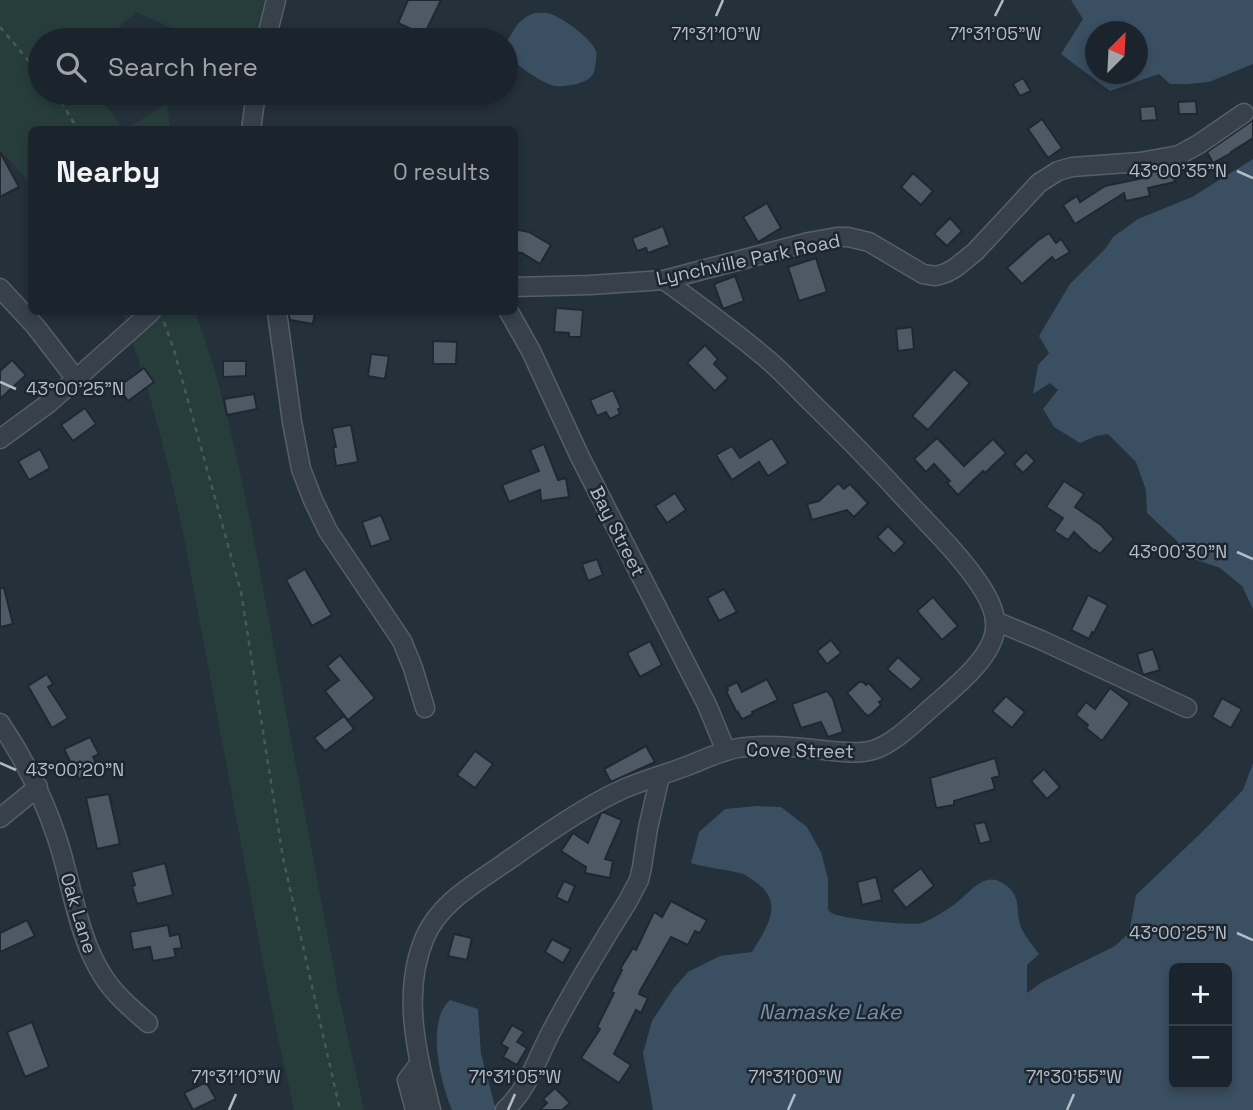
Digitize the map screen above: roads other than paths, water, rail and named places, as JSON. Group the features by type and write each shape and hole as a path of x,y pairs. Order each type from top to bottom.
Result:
{"street":[{"path":"269,28 276,0"},
{"path":"252,126 254,105"},
{"name":"Lynchville Park Road","path":"518,287 664,281 837,237 869,242 917,271 936,276 955,268 975,253 1039,183 1058,171 1072,167 1140,162 1179,155 1244,113"},
{"path":"664,281 764,355 867,457 964,564 981,586 995,621 1187,708"},
{"path":"0,288 36,327 76,379"},
{"path":"0,439 154,315"},
{"path":"277,315 301,469 328,531 402,641 425,708"},
{"name":"Bay Street","path":"511,315 707,705 726,751"},
{"name":"Cove Street","path":"431,1110 419,1064 412,995 424,940 444,908 464,891 575,814 625,788 726,751 750,747 853,752 877,749 905,730 981,659 993,640 995,621"},
{"path":"0,723 21,753 38,787 0,818"},
{"path":"505,1110 526,1084 551,1032 634,890 642,867 660,776"},
{"name":"Oak Lane","path":"38,787 59,842 90,951 112,988 148,1023"},
{"path":"415,1110 407,1080 419,1064"}],"water":[{"path":"1071,0 1253,0 1253,64 1209,82 1170,84 1159,74 1148,78 1148,21 1085,21 1085,72 1061,54 1083,19"},
{"path":"547,13 556,16 589,40 596,51 593,74 577,84 555,86 534,77 518,64 518,28 516,28 528,16"},
{"path":"1101,84 1130,84 1110,91"},
{"path":"1253,159 1253,609 1242,586 1220,568 1188,557 1177,541 1147,513 1146,490 1136,462 1108,434 1080,443 1054,427 1043,409 1058,390 1050,383 1033,394 1038,365 1049,353 1039,336 1070,284 1105,249 1113,237 1138,219 1192,197"},
{"name":"Namaske Lake","path":"1253,763 1253,1110 653,1110 643,1053 652,1021 688,972 720,956 752,952 771,915 769,897 764,889 747,876 691,863 699,832 725,809 781,807 807,827 821,852 828,879 828,909 848,918 905,924 922,923 955,904 984,881 997,880 1004,884 1014,894 1021,927 1039,954 1027,965 1027,993 1042,982 1115,946 1129,933 1136,895 1243,790"},
{"path":"450,1000 478,1009 481,1054 496,1110 452,1110 437,1054 438,1023 442,1010"}]}
